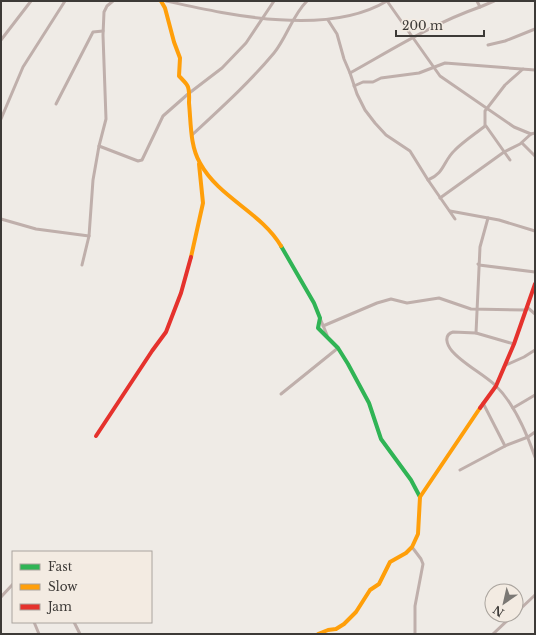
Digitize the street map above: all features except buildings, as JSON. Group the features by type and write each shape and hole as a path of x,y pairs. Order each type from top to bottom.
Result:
{"street":[{"path":"1,40 31,1"},
{"path":"1,119 23,67 65,1"},
{"path":"82,265 89,236 93,180 99,146 106,119 103,31 104,12 113,1"},
{"path":"96,436 162,338 181,294 203,204 198,162 192,135 187,84 180,76 180,58 165,8 161,1"},
{"path":"166,1 233,14 294,20 328,20 343,17 372,8 387,1 440,76 514,127 531,134"},
{"path":"99,146 138,161 142,160 160,120 188,94 222,68 246,43 274,1"},
{"path":"192,135 242,88 275,52 300,9 307,1"},
{"path":"477,1 480,7"},
{"path":"350,73 450,18 494,1"},
{"path":"328,20 337,34 354,86 364,108 386,135 410,151 455,219"},
{"path":"488,45 505,41 535,29"},
{"path":"56,104 93,32 103,31"},
{"path":"354,86 363,82 373,82 381,78 418,73 433,67 451,63 535,70"},
{"path":"510,160 486,126 484,113 505,85 523,69"},
{"path":"428,180 440,172 455,150 486,126"},
{"path":"440,198 504,152 522,143 531,134 535,133"},
{"path":"522,143 535,156"},
{"path":"198,162 218,186 273,234 304,286 327,335"},
{"path":"450,211 488,218 535,231"},
{"path":"476,333 478,264 480,247 488,218"},
{"path":"1,219 28,228 89,236"},
{"path":"478,264 535,272"},
{"path":"318,634 336,629 344,624 357,611 370,590 378,584 390,562 406,553 412,547 418,534 420,497 496,386 506,365 535,284"},
{"path":"323,326 377,303 391,299 407,303 439,298 464,307 477,309 527,308 535,314"},
{"path":"320,318 318,328 327,335 338,348 369,402 382,439 411,480 420,497"},
{"path":"514,344 476,333 450,332 446,336 446,340 454,353 496,386 513,408 528,437 535,457"},
{"path":"281,394 338,348"},
{"path":"506,365 535,350"},
{"path":"513,408 535,395"},
{"path":"483,403 505,446"},
{"path":"460,470 505,446 528,437 535,432"},
{"path":"412,547 423,564 415,606 415,634"},
{"path":"1,597 12,585"},
{"path":"524,605 535,595"},
{"path":"34,623 39,634"},
{"path":"74,623 80,634"},
{"path":"493,634 505,623"}],"traffic: fast":[{"path":"281,246 314,303 320,318 318,328 338,348 348,364 369,403 381,439 411,480 420,497"}],"traffic: slow":[{"path":"161,1 165,8 180,58 179,76 189,89 194,149 200,163 218,186 263,224 273,234 281,246"},
{"path":"191,257 203,203 199,164"},
{"path":"318,634 336,629 344,624 356,612 370,590 379,584 390,562 406,553 412,547 418,534 420,497 480,408"}],"traffic: jam":[{"path":"96,436 166,332 181,293 191,257"},
{"path":"480,408 496,386 514,344 535,284"}]}
